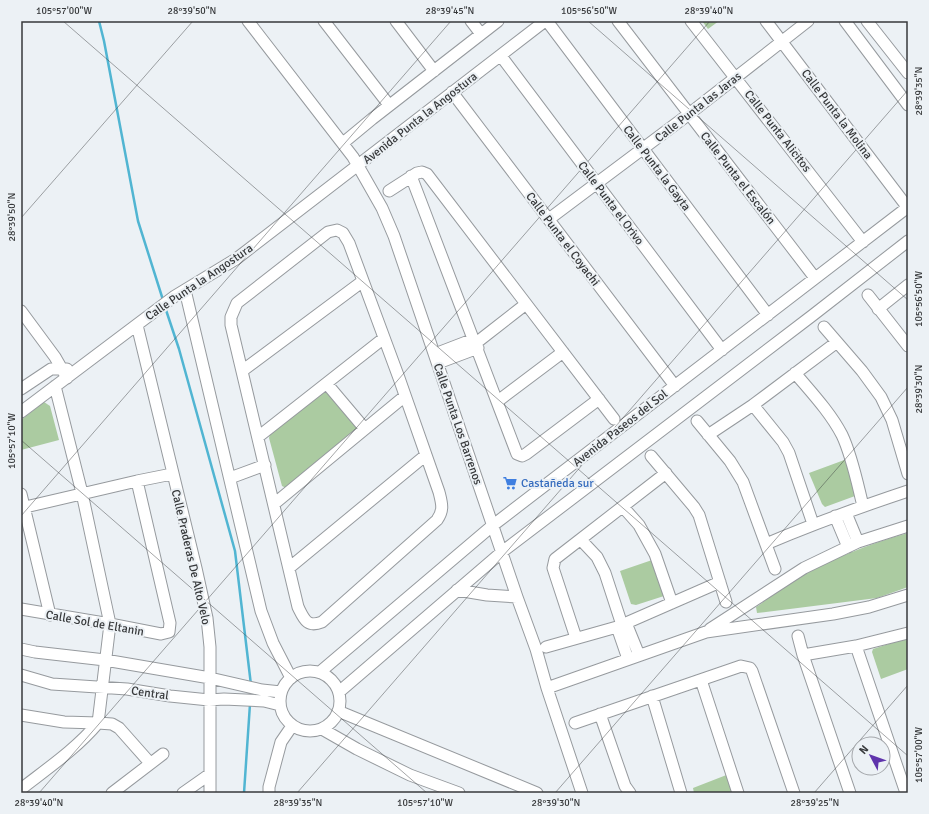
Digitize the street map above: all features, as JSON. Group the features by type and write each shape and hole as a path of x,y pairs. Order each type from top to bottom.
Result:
{"street":[{"path":"248,21 343,143 498,21"},
{"path":"324,21 389,106"},
{"path":"396,21 434,71"},
{"path":"471,21 481,34"},
{"name":"Avenida Punta la Angostura","path":"343,143 358,165 546,21"},
{"name":"Calle Punta la Gayta","path":"546,21 768,315"},
{"name":"Calle Punta el Escalón","path":"618,21 816,278"},
{"name":"Calle Punta Alicitos","path":"692,21 863,242"},
{"name":"Calle Punta la Molina","path":"766,21 908,208"},
{"name":"Calle Punta las Jaras","path":"549,219 689,114 808,21"},
{"path":"845,21 908,105"},
{"path":"867,21 908,73"},
{"name":"Calle Punta el Orivo","path":"500,56 722,350"},
{"name":"Calle Punta el Coyachi","path":"452,92 675,386"},
{"name":"Calle Punta la Angostura","path":"60,372 78,370 146,317 180,293 236,259 358,165"},
{"name":"Calle Punta Los Barrenos","path":"358,165 382,208 394,236 492,526 536,649 546,688 582,793"},
{"path":"389,191 416,173 422,172 427,174 614,419"},
{"path":"411,176 476,343 517,454 522,456 526,454 599,399"},
{"name":"Avenida Paseos del Sol","path":"320,672 492,526 908,208"},
{"path":"337,230 343,233 349,243 363,281 426,455 442,503 442,513 437,520 322,622 309,624 304,619 298,607 231,325 231,317 237,303 328,232 337,230"},
{"path":"339,692 502,552 908,241"},
{"path":"242,371 363,281"},
{"path":"878,309 908,285"},
{"path":"180,293 230,478 261,611 273,643 291,678"},
{"path":"868,295 908,346"},
{"path":"436,358 476,343 526,304"},
{"path":"21,311 60,372"},
{"name":"Calle Praderas De Alto Velo","path":"137,325 207,618 210,648 210,793"},
{"path":"824,327 862,371 881,397 892,420 908,474"},
{"path":"258,437 384,338"},
{"path":"708,436 753,405 837,342"},
{"path":"498,401 563,352"},
{"path":"21,412 55,386 60,372"},
{"path":"21,389 60,372"},
{"path":"795,373 831,418 842,435 851,461 863,506"},
{"path":"327,384 365,429"},
{"path":"21,789 68,753 98,723 110,624 82,493 55,386"},
{"path":"274,504 405,396"},
{"path":"753,405 789,453 813,524"},
{"path":"697,421 730,461 743,482 775,569"},
{"path":"289,568 426,455"},
{"path":"651,456 699,515 726,602"},
{"path":"230,478 265,465"},
{"path":"576,638 553,568 553,563 556,559 666,473"},
{"path":"23,507 172,474"},
{"name":"Calle Sol de Eltanin","path":"21,609 161,634 169,632 170,623 137,481"},
{"path":"766,544 813,524 908,491"},
{"path":"21,494 50,615"},
{"path":"624,506 639,525 656,554 672,603"},
{"path":"846,512 853,544"},
{"path":"835,516 853,544"},
{"path":"706,632 804,568 853,544 908,526"},
{"path":"581,540 597,557 605,573 634,657"},
{"path":"546,647 622,625 720,582"},
{"path":"457,590 517,598"},
{"path":"546,688 706,632 855,610 908,595"},
{"path":"803,655 856,646 908,633"},
{"path":"798,636 803,655 850,793"},
{"path":"856,646 906,793"},
{"path":"21,649 105,660 210,678 262,690 281,692"},
{"path":"575,723 741,666 746,667 752,671 794,793"},
{"path":"301,672 320,672 329,678 339,692 340,698 338,711 332,721 322,729 316,731 303,731 292,726 284,716 280,705 281,692 286,682 301,672"},
{"name":"Central","path":"21,675 52,684 79,687 102,687 209,700 224,698 264,701 280,705"},
{"path":"701,680 738,793"},
{"path":"652,696 682,793"},
{"path":"338,711 537,793"},
{"path":"600,714 625,786 630,793"},
{"path":"22,717 64,722 112,724 119,728 150,763"},
{"path":"269,793 269,787 281,742 292,726"},
{"path":"322,729 410,775 459,793"},
{"path":"112,793 162,754"},
{"path":"183,793 210,774"}],"green space":[{"path":"702,21 719,21 708,29"},
{"path":"325,391 330,392 357,424 357,428 286,488 282,486 269,438 270,434"},
{"path":"44,402 50,406 59,440 21,450 21,420"},
{"path":"847,459 857,492 855,496 825,507 822,504 809,473"},
{"path":"908,533 908,587 877,598 757,613 756,607 779,590 807,573 864,547"},
{"path":"655,559 664,596 636,605 631,604 620,571"},
{"path":"904,639 908,641 908,669 881,679 872,652 873,649"},
{"path":"729,774 735,793 694,793 693,788"}],"waterway":[{"path":"99,21 138,221 163,300"},
{"path":"165,307 179,349 235,551 251,685"},
{"path":"244,793 250,704"}],"place":[{"name":"Castañeda sur","path":"510,483"}]}
